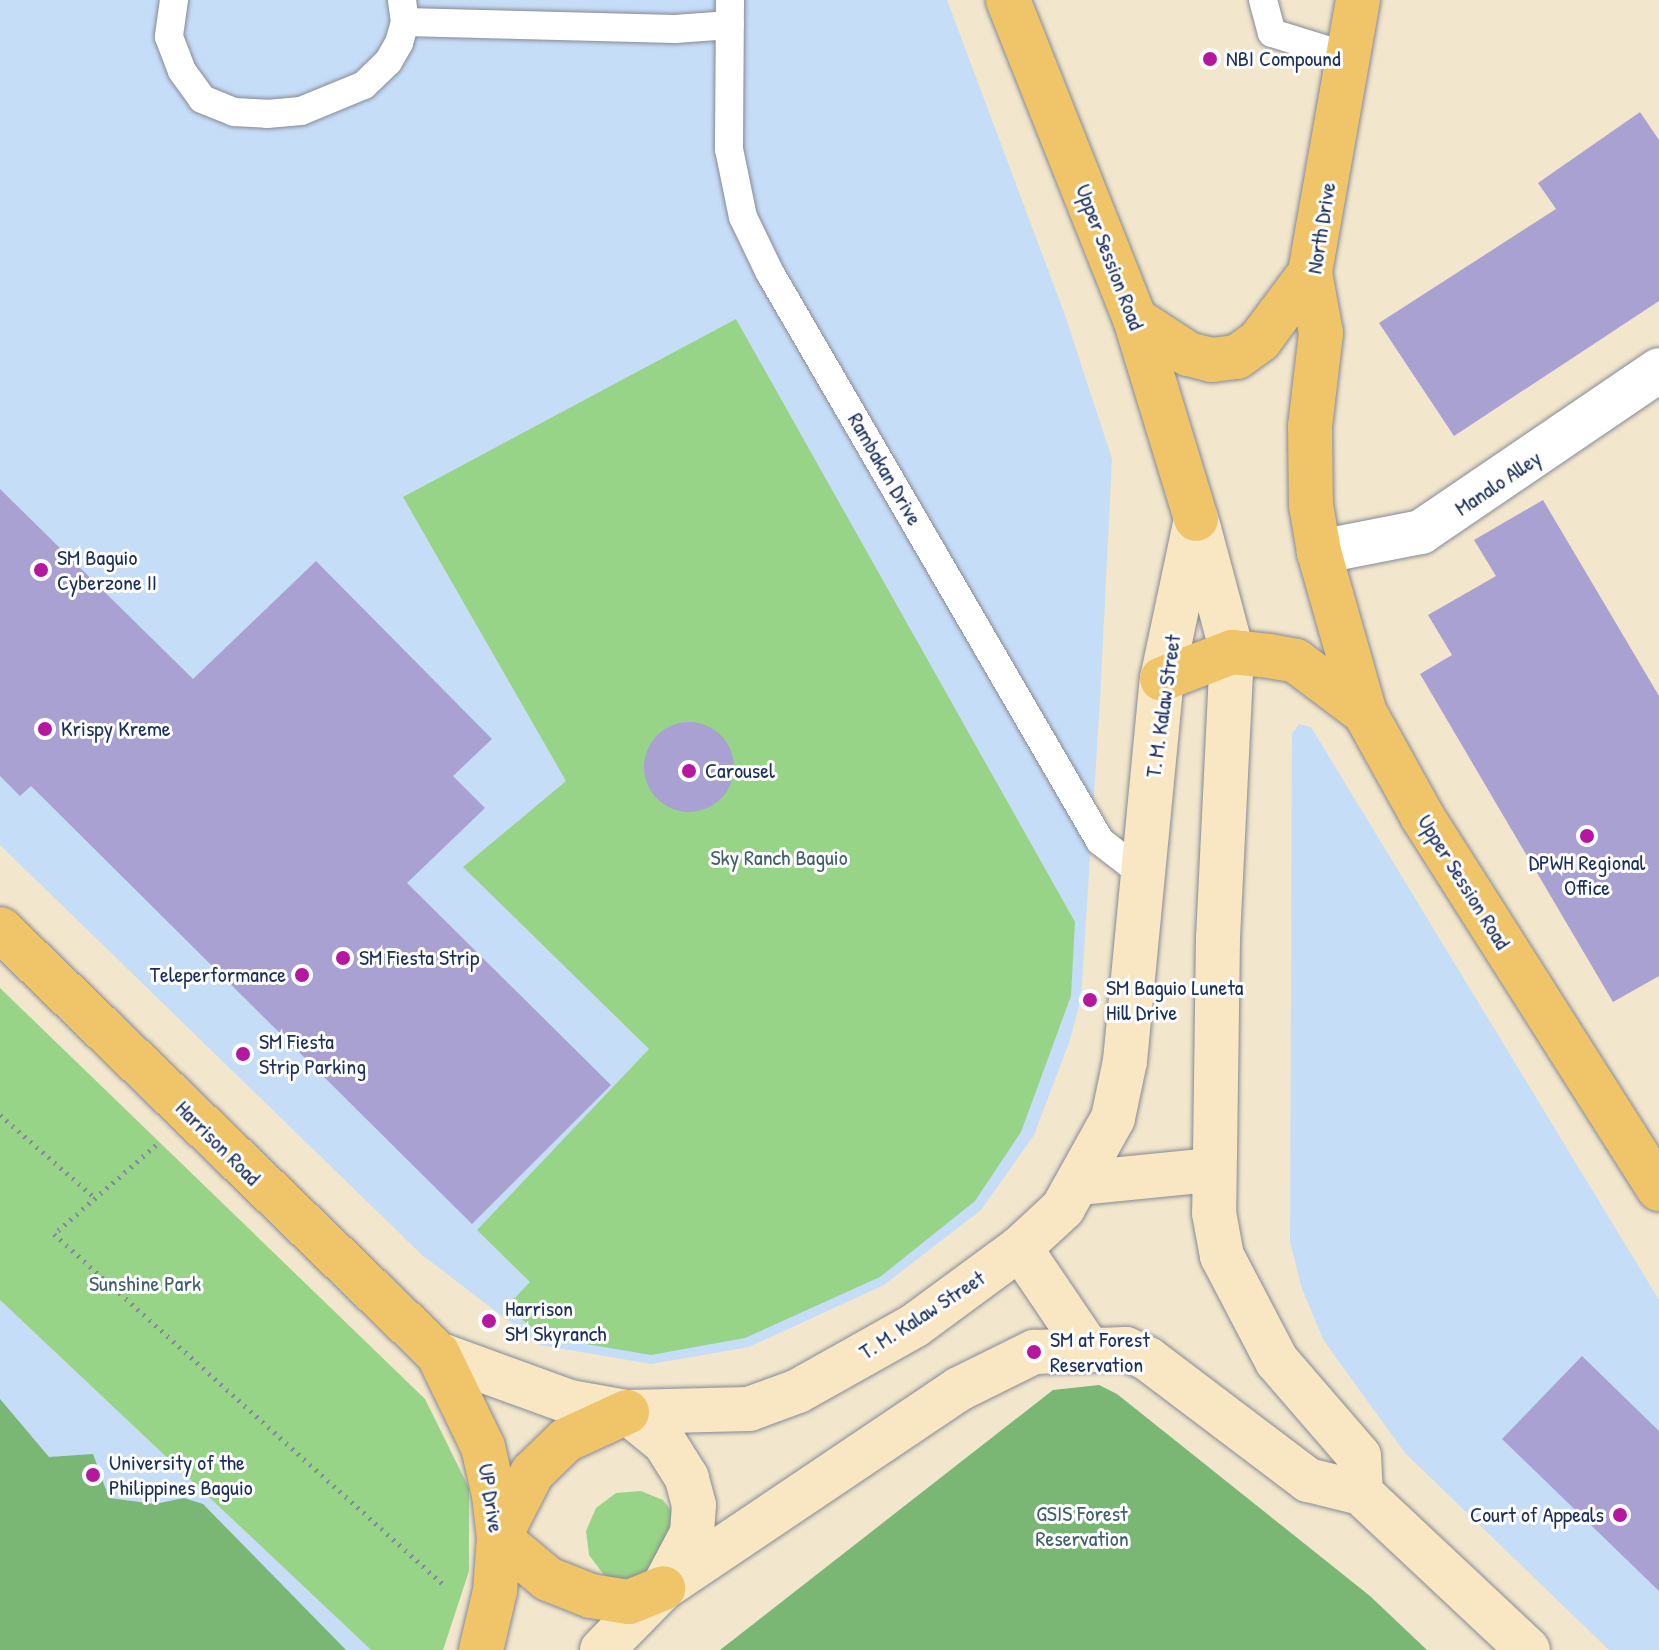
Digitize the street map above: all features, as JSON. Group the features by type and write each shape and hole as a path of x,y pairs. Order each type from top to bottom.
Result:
{"main road":[{"name":"Upper Session Road","path":"1008,0 1135,319 1196,519"},
{"name":"North Drive","path":"1319,552 1311,505 1310,427 1321,333 1310,273 1358,0"},
{"path":"1135,319 1188,354 1212,360 1237,357 1260,340 1310,273"},
{"path":"1196,519 1232,652 1212,1170 1222,1256 1277,1361 1359,1456 1361,1493"},
{"name":"T. M. Kalaw Street","path":"438,1354 570,1402 627,1412 749,1409 798,1391 914,1326 1020,1248 1081,1183 1113,1118 1125,1061 1162,679 1196,519"},
{"name":"Upper Session Road","path":"1319,552 1365,713 1422,816 1659,1189"},
{"path":"1162,679 1232,652 1296,661 1365,713"},
{"name":"Harrison Road","path":"0,929 438,1354"},
{"path":"1081,1183 1212,1170"},
{"path":"1020,1248 1087,1347"},
{"path":"602,1650 663,1588 692,1533 694,1505 687,1478 665,1443 627,1412 566,1440 532,1473 499,1538 548,1579 591,1596 629,1602 663,1588 959,1389 1034,1352 1087,1347 1126,1349 1148,1359 1308,1480 1361,1493 1528,1650"},
{"name":"UP Drive","path":"438,1354 483,1447 499,1538 495,1591 481,1650"}],"street":[{"name":"Manalo Alley","path":"1319,552 1421,532 1659,370"}],"lane":[{"name":"Rambakan Drive","path":"174,0 169,37 182,71 202,99 234,112 301,111 364,85 388,62 403,11 675,29 730,12 729,149 743,217 756,245 1100,841 1144,875"},
{"path":"1263,0 1272,33 1346,56"}],"path":[{"path":"0,1115 93,1196"},
{"path":"162,1139 93,1196 54,1234 457,1597"}],"shaded area":[{"path":"0,0 947,0 1065,315 1112,459 1081,998 1070,1040 1034,1135 981,1210 884,1285 749,1347 651,1364 540,1345 422,1255 0,845"},
{"path":"1299,724 1311,727 1659,1300 1659,1650 1609,1650 1405,1453 1324,1341 1302,1289 1290,1242 1292,734"},
{"name":"University of the Philippines Baguio","path":"0,1300 371,1650 0,1650"}],"green space":[{"name":"Sky Ranch Baguio","path":"736,319 1075,922 1071,996 1021,1132 975,1201 880,1277 745,1338 651,1355 544,1337 506,1307 530,1282 477,1230 649,1049 463,867 566,781 403,497"},
{"name":"Sunshine Park","path":"0,988 425,1399 469,1488 469,1571 443,1650 371,1650 0,1300"},
{"name":"GSIS Forest Reservation","path":"1099,1385 1117,1394 1370,1596 1427,1650 720,1650 1053,1390"},
{"name":"University of the Philippines Baguio","path":"0,1399 49,1457 93,1454 109,1498 155,1504 184,1498 203,1504 346,1650 0,1650"},
{"path":"641,1491 663,1500 678,1520 671,1567 626,1584 604,1575 589,1555 586,1531 596,1508 616,1493"}],"building":[{"path":"1640,112 1659,140 1659,301 1454,436 1379,323 1556,209 1538,183"},
{"path":"0,489 193,679 316,561 492,739 453,776 485,808 407,883 611,1085 472,1224 31,786 20,796 0,776"},
{"name":"DPWH Regional Office","path":"1543,500 1659,696 1659,976 1613,1002 1420,674 1452,655 1428,615 1496,576 1474,540"},
{"name":"Carousel","path":"689,722 706,725 721,735 731,750 734,767 731,784 721,799 706,809 689,812 672,809 657,799 647,784 644,767 647,750 657,735 672,725"},
{"name":"Court of Appeals","path":"1582,1356 1659,1431 1659,1591 1502,1439"}],"place":[{"name":"NBI Compound","path":"1210,59"},
{"name":"SM Baguio Cyberzone II","path":"41,570"},
{"name":"Krispy Kreme","path":"45,729"},
{"name":"Carousel","path":"689,771"},
{"name":"DPWH Regional Office","path":"1587,836"},
{"name":"SM Fiesta Strip","path":"343,958"},
{"name":"Teleperformance","path":"302,975"},
{"name":"SM Baguio Luneta Hill Drive","path":"1090,1000"},
{"name":"SM Fiesta Strip Parking","path":"243,1054"},
{"name":"Harrison SM Skyranch","path":"489,1321"},
{"name":"SM at Forest Reservation","path":"1034,1352"},
{"name":"University of the Philippines Baguio","path":"93,1475"},
{"name":"Court of Appeals","path":"1620,1515"}]}
